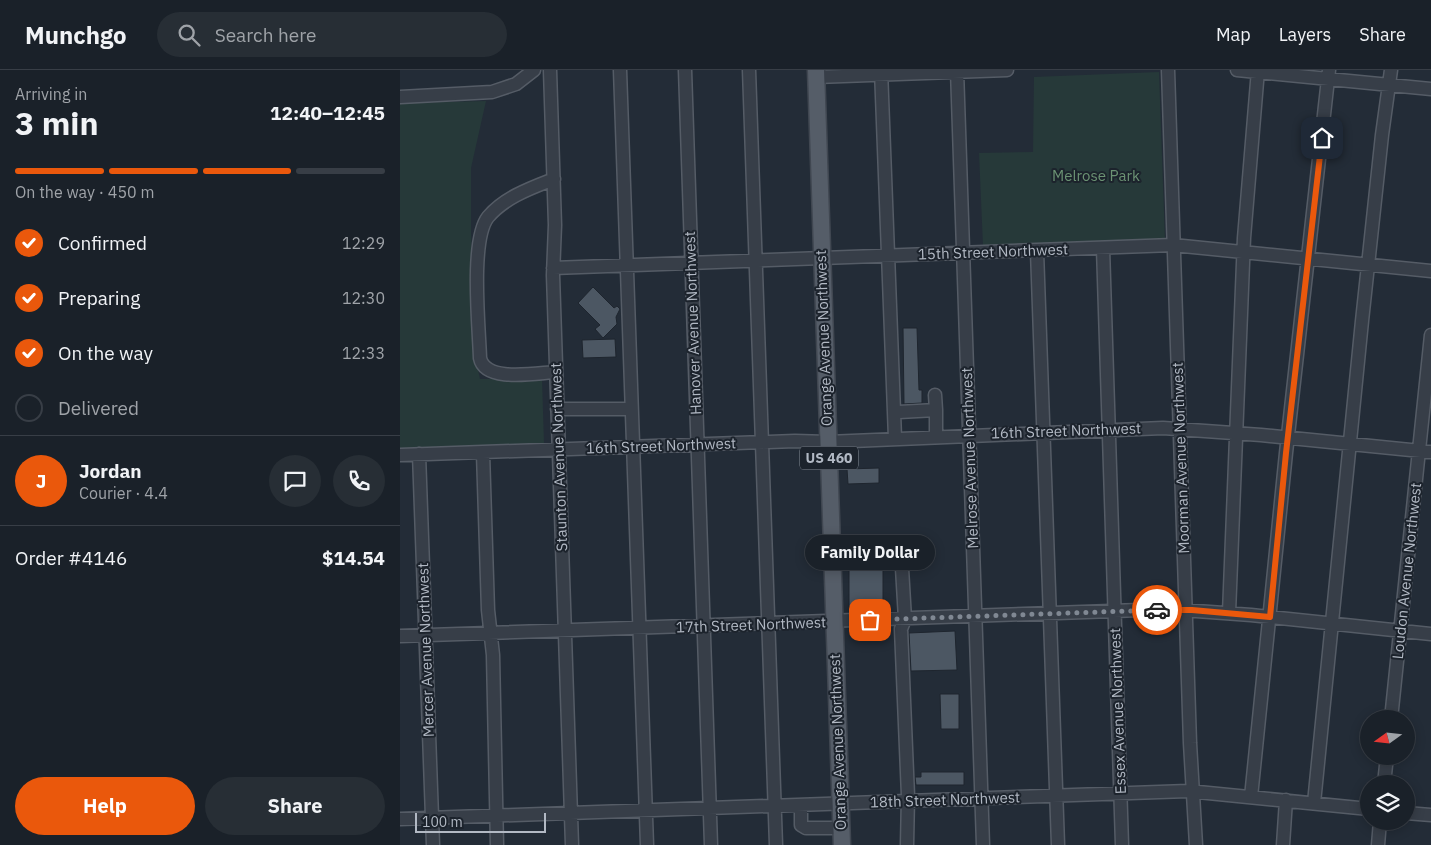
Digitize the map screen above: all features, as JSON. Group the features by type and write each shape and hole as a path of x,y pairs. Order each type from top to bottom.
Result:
{"main road":[{"name":"Orange Avenue Northwest","path":"816,73 842,845"}],"street":[{"path":"400,96 492,92 516,84 534,70"},
{"name":"Staunton Avenue Northwest","path":"550,70 554,179 558,450 572,845"},
{"path":"620,70 647,845"},
{"name":"Hanover Avenue Northwest","path":"685,70 711,845"},
{"path":"750,70 776,845"},
{"path":"816,73 1007,70"},
{"name":"Moorman Avenue Northwest","path":"1168,70 1192,791 1196,845"},
{"path":"1237,70 1329,74 1431,89"},
{"path":"1314,803 1331,623 1391,70"},
{"name":"Melrose Avenue Northwest","path":"957,71 983,845"},
{"path":"1230,613 1244,251 1258,71"},
{"path":"881,72 895,438"},
{"path":"1251,796 1288,438 1329,74"},
{"path":"554,179 513,197 488,217 480,235 478,247 478,282 480,358 483,366 489,371 498,374 556,372"},
{"name":"15th Street Northwest","path":"554,268 1173,245 1431,271"},
{"name":"Essex Avenue Northwest","path":"1103,248 1122,845"},
{"path":"1037,251 1058,845"},
{"name":"Loudon Avenue Northwest","path":"1392,710 1400,631 1425,452 1431,335"},
{"path":"935,395 936,436"},
{"path":"557,409 631,409"},
{"path":"899,412 936,410"},
{"name":"16th Street Northwest","path":"400,455 762,442 828,442 1108,429 1180,428 1425,452"},
{"path":"483,453 490,634 493,655 497,845"},
{"name":"Mercer Avenue Northwest","path":"419,454 433,845"},
{"path":"832,553 901,551 905,619 901,629 908,801 907,845"},
{"name":"17th Street Northwest","path":"400,636 1186,610 1431,634"},
{"name":"18th Street Northwest","path":"400,818 1192,791 1360,808"},
{"path":"1284,845 1286,800"},
{"path":"801,805 801,825 806,828 841,828"},
{"path":"1415,814 1431,815"},
{"path":"1378,845 1379,830"}],"green space":[{"name":"Melrose Park","path":"1159,72 1165,241 983,246 979,153 1033,152 1034,77"},
{"path":"486,101 471,168 471,233 477,365 480,379 542,379 544,443 400,449 400,103"}],"building":[{"path":"593,287 614,308 617,306 620,309 616,317 617,324 603,338 595,329 600,325 578,303"},
{"path":"903,328 917,328 919,390 922,390 922,403 904,404"},
{"path":"615,339 616,357 583,358 582,340"},
{"path":"879,468 879,483 848,484 847,469"},
{"path":"854,563 883,563 883,606 849,607 849,570"},
{"path":"955,631 957,670 911,671 909,633"},
{"path":"940,694 959,694 959,729 941,729"},
{"path":"921,772 964,772 964,785 916,785 915,777 921,777"}],"way so far":[{"path":"870,620 1157,610"}],"place":[{"name":"Family Dollar","path":"870,620"}],"route":[{"path":"1157,610 1192,610 1270,617 1286,453 1322,138"}]}
